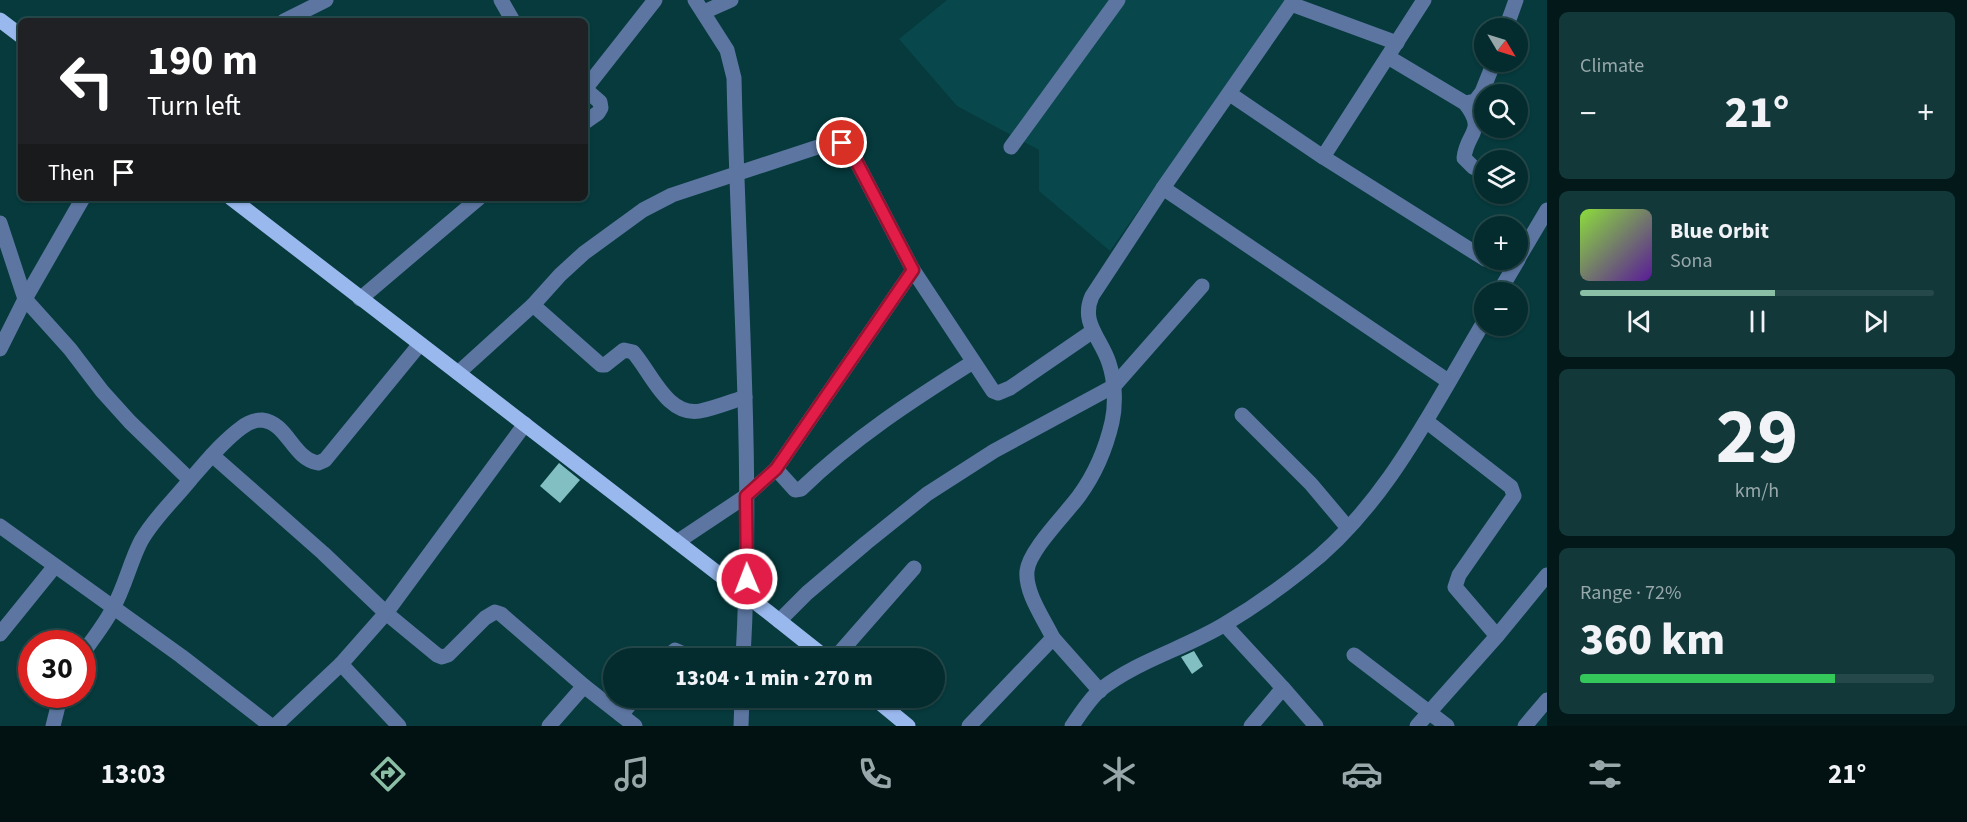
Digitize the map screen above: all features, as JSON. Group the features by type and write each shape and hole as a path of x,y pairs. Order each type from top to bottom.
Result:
{"main road":[{"path":"0,20 18,34"},
{"path":"241,201 360,299 813,648"},
{"path":"886,708 908,726"}],"street":[{"path":"290,18 326,0"},
{"path":"501,0 509,18"},
{"path":"588,85 655,0"},
{"path":"731,0 700,6 727,50 734,78 745,397 747,596 744,648"},
{"path":"1011,147 1118,0"},
{"path":"1323,157 1424,0"},
{"path":"1510,18 1516,0"},
{"path":"1100,691 1053,638 1030,591 1027,570 1038,547 1080,494 1102,456 1112,420 1114,386 1109,362 1089,319 1087,306 1163,188 1293,2 1397,43"},
{"path":"1388,57 1465,103 1476,121 1475,130 1464,158 1474,167"},
{"path":"1465,103 1475,101 1482,92 1490,72"},
{"path":"588,92 600,102 602,108 588,120"},
{"path":"1230,94 1323,157 1474,252"},
{"path":"458,373 533,305 584,253 643,210 672,195 836,141 842,143 853,155 913,270 993,391 1003,392 1094,331"},
{"path":"1163,188 1448,381"},
{"path":"0,349 81,201"},
{"path":"360,299 475,201"},
{"path":"1528,242 1547,210"},
{"path":"0,223 26,299 130,422 190,480"},
{"path":"676,542 746,496 776,469 913,270"},
{"path":"1503,270 1509,274"},
{"path":"1505,282 1511,270"},
{"path":"779,621 807,593 927,494 994,451 1114,386 1202,286"},
{"path":"533,305 602,365 624,350 633,352 675,406 687,411 699,411 745,397"},
{"path":"1072,726 1100,691 1131,671 1225,625 1306,568 1348,528 1372,501 1426,421 1475,336"},
{"path":"96,633 113,608 142,540 212,455 242,427 249,423 265,421 272,423 306,458 318,463 325,460 420,344"},
{"path":"776,469 791,488 801,489 858,438 889,415 973,362"},
{"path":"1242,415 1311,484 1348,528"},
{"path":"1426,421 1514,491 1514,495 1459,575 1455,587 1497,636"},
{"path":"0,526 182,656 273,726 341,664 386,613 525,424"},
{"path":"212,455 323,553 386,613 442,657 448,655 485,618 495,612 501,614 584,686 635,726"},
{"path":"0,634 56,566"},
{"path":"844,648 914,568"},
{"path":"1417,726 1497,636 1547,575"},
{"path":"1225,625 1316,726"},
{"path":"969,726 1053,638"},
{"path":"1354,655 1447,726"},
{"path":"341,664 399,726"},
{"path":"549,726 584,686"},
{"path":"1251,726 1283,688"},
{"path":"1525,726 1547,699"},
{"path":"53,726 58,708"},
{"path":"621,716 627,708"},
{"path":"741,726 742,708"}],"shaded area":[{"path":"947,0 1286,0 1110,251 1039,191 1039,150 957,106 899,39"}],"building":[{"path":"559,463 580,480 560,503 540,486"},
{"path":"1194,651 1203,666 1192,674 1181,657"}],"route":[{"path":"747,579 746,496 776,469 913,270 853,155 842,143"}]}
